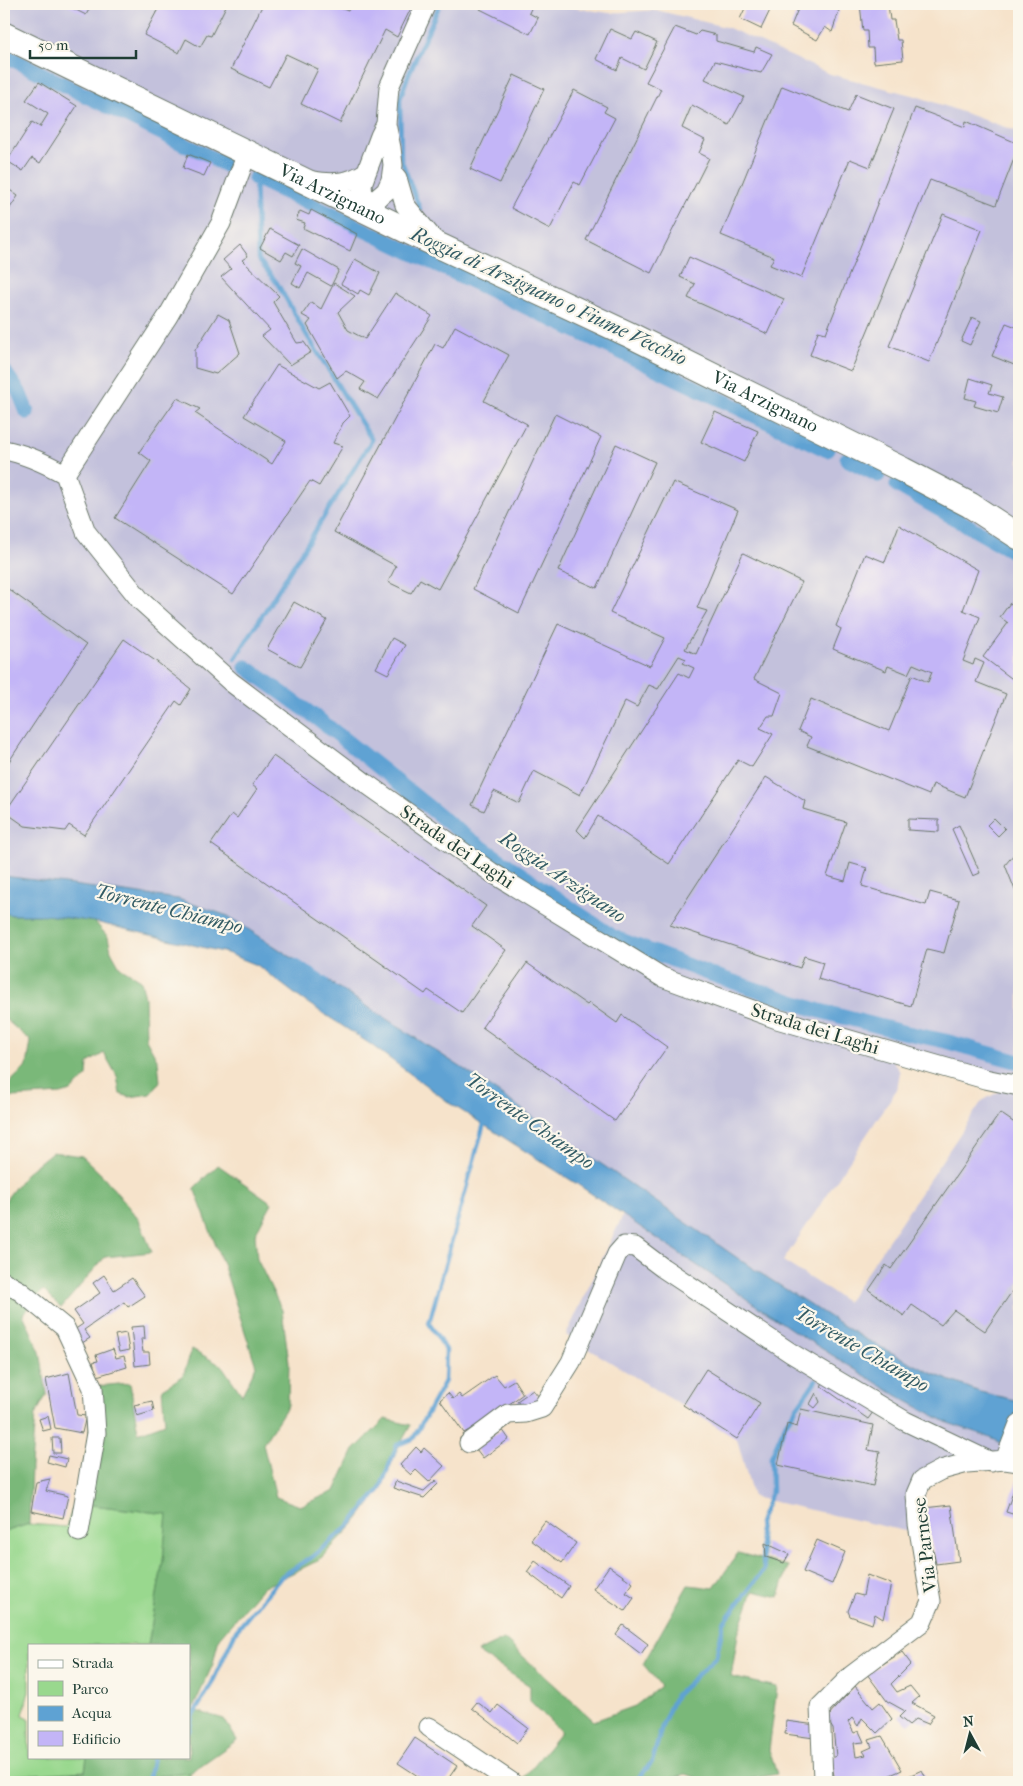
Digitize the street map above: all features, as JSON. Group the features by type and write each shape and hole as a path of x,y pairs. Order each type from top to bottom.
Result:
{"main road":[{"name":"Via Arzignano","path":"4,35 364,210 630,335 903,470 970,505 1019,538"}],"street":[{"path":"364,210 362,184 386,124 389,87 426,4"},
{"path":"364,210 386,191 391,180 392,148 386,124"},
{"path":"4,450 41,461 65,474 168,316 221,224 246,152"},
{"path":"304,180 328,184 356,179 366,172"},
{"path":"392,172 397,178 405,205 440,246"},
{"name":"Strada dei Laghi","path":"65,474 86,532 141,601 238,688 364,782 492,872 662,977 777,1019 985,1079 1019,1086"},
{"path":"469,1442 508,1414 526,1414 542,1408 571,1362 618,1254 624,1246 635,1247 663,1268 791,1353 905,1421 1005,1462 1019,1424"},
{"path":"4,1282 20,1291 65,1328 93,1388 96,1434 79,1532"},
{"name":"Via Parnese","path":"822,1782 820,1707 852,1675 922,1622 931,1602 918,1524 916,1494 922,1480 941,1470 967,1463 1005,1462"},
{"path":"429,1727 511,1782"}],"shaded area":[{"path":"4,4 550,4 609,13 656,10 729,28 830,74 919,97 1019,132 1019,1096 1017,1100 1019,1102 1019,1401 980,1392 933,1374 863,1338 752,1268 228,916 178,899 4,876","holes":["893,1061 1000,1091 982,1101 847,1302 783,1261 897,1089 900,1072"]},
{"path":"623,1215 797,1333 896,1395 948,1423 984,1435 1019,1452 957,1466 926,1485 923,1505 927,1536 753,1497 737,1439 566,1335"}],"green space":[{"path":"4,913 12,915 46,915 95,922 108,937 111,951 120,967 141,980 145,998 146,1039 158,1061 160,1082 150,1094 130,1097 120,1094 117,1076 104,1053 88,1063 87,1076 71,1091 61,1094 13,1097 4,1092 4,1088 27,1066 31,1041 4,1018"},
{"path":"52,1152 82,1156 104,1177 139,1220 152,1252 105,1257 61,1308 43,1290 23,1314 40,1352 47,1394 35,1415 29,1524 4,1532 4,1202 26,1173"},
{"path":"218,1165 272,1203 255,1234 257,1259 282,1310 289,1363 288,1405 263,1444 276,1497 300,1506 335,1491 354,1450 385,1419 411,1425 399,1446 378,1493 358,1520 319,1560 262,1588 219,1638 213,1664 192,1710 224,1719 237,1740 190,1773 159,1776 153,1782 4,1782 4,1776 85,1772 87,1758 190,1758 190,1644 148,1644 163,1561 167,1514 75,1503 90,1436 88,1387 130,1383 138,1433 165,1423 162,1389 183,1376 192,1349 222,1366 242,1395 256,1366 224,1267 194,1188"},
{"path":"75,1503 167,1514 163,1561 148,1644 28,1644 28,1695 23,1715 28,1718 28,1758 87,1758 85,1771 4,1776 4,1532 29,1524 66,1527"},
{"path":"738,1553 788,1566 779,1597 753,1591 738,1634 731,1677 777,1687 769,1750 777,1774 734,1782 710,1782 686,1774 658,1782 524,1782 522,1780 561,1732 530,1701 530,1686 477,1652 504,1639 594,1721 635,1706 661,1686 643,1664 688,1585 714,1588"},
{"path":"190,1773 190,1782 153,1782 159,1776"}],"water":[{"path":"4,876 178,899 228,916 465,1070 752,1268 863,1338 933,1374 980,1392 1019,1401 1019,1451 984,1435 948,1423 896,1395 797,1333 577,1184 451,1104 370,1044 300,998 257,965 227,953 95,922 46,915 12,915 4,913"}],"building":[{"path":"64,4 92,4 86,15"},
{"path":"142,4 227,4 211,36 207,35 200,47 186,39 179,53 144,35 158,9"},
{"path":"263,4 330,4 348,11 351,4 413,4 397,37 385,30 340,123 301,104 318,69 286,54 269,87 231,69"},
{"path":"482,4 533,4 529,13 538,18 530,34 480,9"},
{"path":"747,4 773,4 761,29 740,19"},
{"path":"800,4 835,4 834,8 839,11 832,32 825,27 817,40 791,26"},
{"path":"860,4 888,4 890,20 894,20 897,40 901,40 903,60 874,63 873,48 868,48 867,31 863,31"},
{"path":"675,27 696,35 700,31 716,35 716,41 754,52 756,47 772,54 761,73 715,61 705,79 744,97 729,125 692,105 682,128 705,140 699,153 709,158 651,273 586,240 661,89 646,82"},
{"path":"610,29 632,39 636,32 657,42 644,69 622,58 617,70 596,59"},
{"path":"514,75 544,89 500,183 470,169"},
{"path":"39,82 77,106 40,163 32,158 23,171 7,161 32,122 40,127 48,114 26,100"},
{"path":"782,86 848,112 856,94 894,109 870,167 850,159 801,278 770,265 774,257 721,235"},
{"path":"574,90 607,107 604,112 615,118 580,185 574,182 550,229 511,208"},
{"path":"915,108 965,127 966,121 1019,144 1019,146 996,205 930,180 851,371 810,355 818,331 826,333"},
{"path":"188,154 210,163 204,176 183,168"},
{"path":"7,188 18,196 4,217 4,193"},
{"path":"311,210 357,234 350,251 303,228 305,223 296,220 300,211 309,215"},
{"path":"943,214 982,230 929,362 889,346"},
{"path":"270,229 299,245 293,256 286,252 281,260 260,248"},
{"path":"240,245 248,256 242,260 279,296 273,302 297,343 304,342 311,352 290,365 262,336 270,330 221,277 231,269 223,260"},
{"path":"302,249 339,270 331,286 308,273 300,288 292,283 301,266 295,263"},
{"path":"689,257 784,299 768,334 688,298 695,284 680,277"},
{"path":"355,259 380,273 369,295 360,290 358,294 341,284"},
{"path":"334,283 355,296 338,312 348,330 365,339 395,293 432,316 378,399 360,389 365,382 346,371 337,378 307,325 311,320 302,315 311,302 321,309"},
{"path":"218,314 229,320 240,353 216,374 195,368 195,350"},
{"path":"972,317 981,321 970,345 961,341"},
{"path":"1006,323 1019,328 1019,367 992,356"},
{"path":"455,326 509,355 484,401 527,424 438,589 420,579 411,593 388,582 396,566 334,532 435,344 443,348"},
{"path":"277,365 319,388 330,382 350,416 343,423 333,443 343,446 319,486 310,481 233,594 115,518 151,461 139,452 177,398 200,409 195,413 272,464 286,441 244,416"},
{"path":"970,378 992,385 989,393 1003,397 998,413 974,406 976,401 965,398"},
{"path":"715,412 758,431 744,462 701,442"},
{"path":"555,414 601,437 519,613 473,589"},
{"path":"616,444 655,462 597,588 558,571"},
{"path":"673,482 738,510 697,608 707,611 685,649 696,654 743,553 802,582 754,679 782,693 774,716 768,716 760,728 773,734 752,767 738,760 669,864 598,816 585,838 577,830 679,673 689,678 694,668 683,663 686,659 679,656 658,689 649,685 637,707 625,701 580,795 534,771 519,803 494,791 484,811 472,805 558,624 650,666 665,638 610,613"},
{"path":"899,525 978,570 963,610 980,617 963,661 973,665 975,659 984,663 976,682 1006,694 965,797 933,784 929,795 807,746 811,737 798,731 811,699 889,731 912,675 928,682 932,672 913,664 908,674 888,666 886,671 833,649 841,629 836,626 865,554 885,562"},
{"path":"4,586 86,645 4,769"},
{"path":"294,602 327,620 300,667 267,649"},
{"path":"1010,603 1019,610 1019,684 983,657 1008,623 1000,617"},
{"path":"392,638 405,645 388,674 376,668"},
{"path":"124,639 191,689 181,705 176,701 84,835 69,825 65,831 25,826 5,812"},
{"path":"273,756 486,906 472,926 506,950 462,1013 428,990 425,994 211,844 232,814 237,818 257,789 252,785"},
{"path":"766,777 805,801 803,809 846,822 827,876 845,881 850,863 867,868 862,886 926,905 930,892 959,900 944,953 927,949 911,1006 818,979 823,962 804,956 800,968 670,925"},
{"path":"994,818 1005,829 998,836 987,825"},
{"path":"908,819 939,820 939,832 908,830"},
{"path":"959,825 980,873 973,876 952,829"},
{"path":"1019,848 1019,900 1005,865"},
{"path":"527,963 587,1005 589,1003 617,1023 622,1015 667,1047 615,1121 482,1027"},
{"path":"1000,1113 1019,1126 1019,1281 985,1331 954,1310 941,1325 912,1305 904,1316 869,1290 886,1265 891,1269"},
{"path":"104,1275 114,1290 132,1278 145,1296 128,1307 124,1302 84,1330 90,1338 79,1345 71,1332 83,1324 74,1311 100,1293 93,1283"},
{"path":"144,1326 145,1339 141,1339 143,1352 149,1352 150,1364 135,1366 131,1327"},
{"path":"126,1333 129,1350 119,1352 115,1335"},
{"path":"113,1349 116,1358 124,1356 127,1367 97,1376 93,1362 98,1361 96,1355"},
{"path":"706,1369 760,1403 737,1439 683,1405"},
{"path":"69,1373 77,1415 86,1416 82,1433 55,1428 46,1379"},
{"path":"495,1375 504,1386 514,1380 523,1394 494,1415 464,1433 440,1400 448,1393 453,1399 459,1394 462,1398"},
{"path":"827,1377 876,1408 868,1419 821,1386"},
{"path":"533,1390 540,1398 524,1410 517,1401"},
{"path":"816,1393 820,1402 815,1408 810,1404"},
{"path":"152,1401 154,1411 137,1416 134,1405"},
{"path":"801,1409 873,1425 868,1450 880,1452 873,1486 778,1465 787,1424 797,1427"},
{"path":"48,1416 51,1429 43,1431 39,1419"},
{"path":"502,1429 509,1439 483,1458 476,1449"},
{"path":"52,1438 60,1438 61,1453 53,1453"},
{"path":"416,1447 421,1452 424,1448 444,1466 429,1482 416,1470 411,1475 400,1465"},
{"path":"49,1455 67,1459 65,1467 47,1462"},
{"path":"50,1479 46,1491 68,1496 63,1518 31,1511 36,1482"},
{"path":"436,1480 438,1484 424,1498 393,1488 396,1481 424,1491"},
{"path":"1017,1481 1019,1482 1019,1516 1006,1512"},
{"path":"951,1505 959,1561 936,1564 924,1508"},
{"path":"545,1521 576,1543 562,1563 531,1540"},
{"path":"817,1540 845,1552 832,1584 803,1572"},
{"path":"765,1543 789,1554 784,1563 766,1557"},
{"path":"535,1561 569,1586 561,1598 527,1572"},
{"path":"609,1566 633,1583 626,1593 634,1598 625,1611 593,1589"},
{"path":"867,1575 891,1584 883,1619 875,1614 872,1624 850,1616 848,1611 855,1594 863,1596"},
{"path":"623,1625 648,1644 641,1654 616,1635"},
{"path":"902,1652 911,1664 891,1684 897,1692 910,1686 919,1697 912,1703 934,1715 928,1724 916,1719 909,1725 899,1717 905,1711 887,1701 867,1674"},
{"path":"855,1686 873,1708 880,1702 892,1719 877,1733 862,1718 858,1726 852,1718 848,1722 854,1733 859,1731 864,1742 854,1743 856,1757 866,1755 863,1751 872,1747 869,1740 882,1736 902,1770 881,1779 867,1780 868,1782 835,1782 831,1758 836,1756 833,1729 826,1718"},
{"path":"477,1702 492,1713 498,1705 528,1728 517,1743 472,1708"},
{"path":"786,1721 816,1725 814,1738 785,1734"},
{"path":"415,1738 457,1766 446,1782 427,1782 398,1763"},
{"path":"922,1770 928,1782 895,1782"}],"waterway":[{"path":"420,209 401,159 400,99 408,76 440,4"},
{"name":"Roggia di Arzignano o Fiume Vecchio","path":"4,55 228,166"},
{"path":"235,659 372,440 306,334 277,283 258,259 255,178"},
{"name":"Roggia di Arzignano o Fiume Vecchio","path":"255,178 827,450"},
{"name":"Roggia Arzignano","path":"4,371 19,392 27,412"},
{"name":"Roggia di Arzignano o Fiume Vecchio","path":"847,459 878,475"},
{"name":"Roggia di Arzignano o Fiume Vecchio","path":"897,485 1019,555"},
{"name":"Roggia Arzignano","path":"246,667 321,721 465,836 613,937 707,973 820,1011 945,1041 1019,1062"},
{"name":"Torrente Chiampo","path":"296,961 327,981"},
{"path":"190,1726 192,1717 212,1683 236,1631 282,1576 312,1557 350,1525 380,1489 397,1445 413,1439 445,1381 446,1350 429,1323 485,1120"},
{"path":"635,1782 652,1762 663,1723 675,1696 716,1657 724,1622 764,1570 759,1523 772,1491 771,1457 786,1423 816,1380"},
{"path":"148,1782 153,1758"}]}
